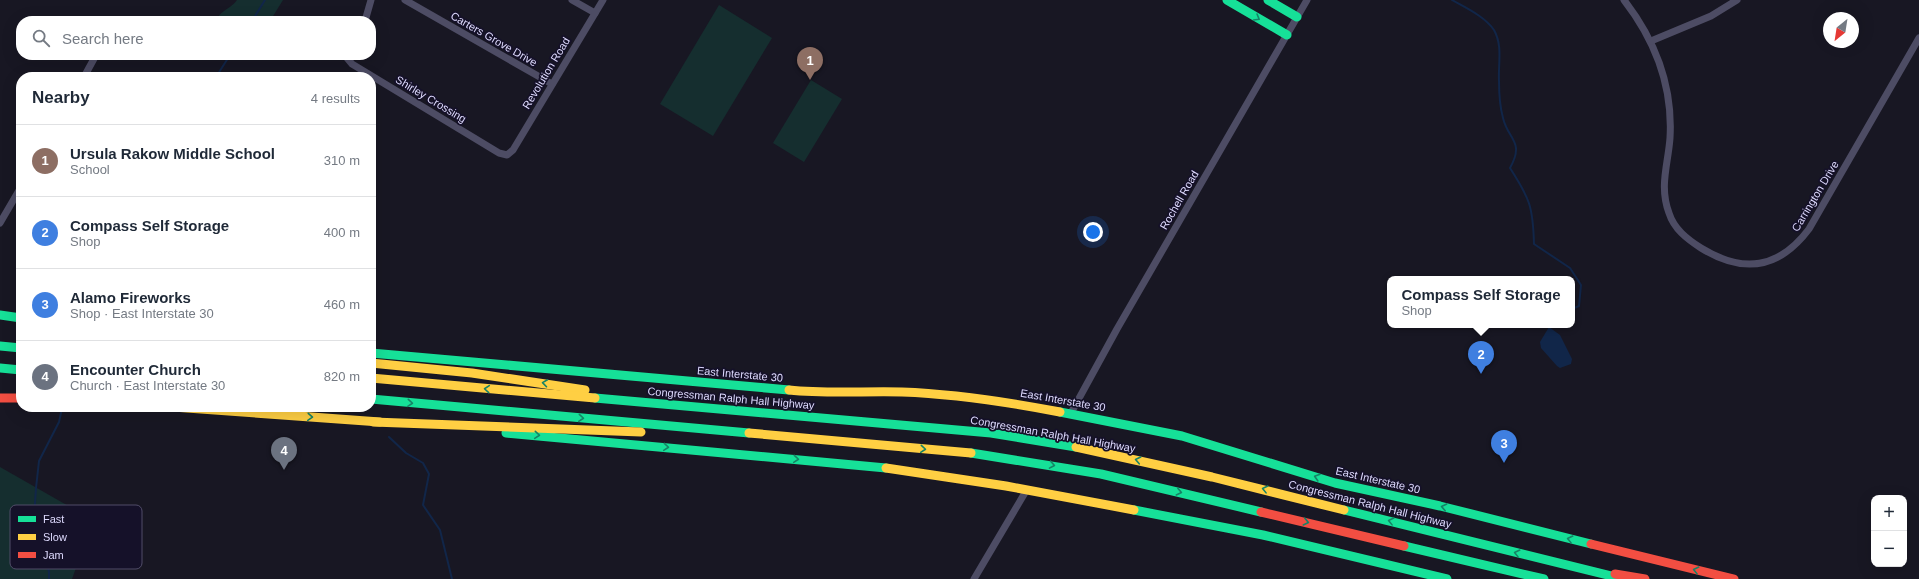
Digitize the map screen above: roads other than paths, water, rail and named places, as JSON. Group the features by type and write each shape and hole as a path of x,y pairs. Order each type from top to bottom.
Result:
{"main road":[{"path":"1227,0 1287,35"},
{"path":"1268,0 1297,17"},
{"path":"0,315 16,317"},
{"path":"0,346 16,348"},
{"name":"East Interstate 30","path":"376,353 821,393 925,394 1024,405 1182,436 1336,483 1440,506 1734,579"},
{"path":"376,363 472,373 564,386 652,402"},
{"path":"0,368 16,370"},
{"name":"Congressman Ralph Hall Highway","path":"376,378 991,433 1084,448 1261,488 1624,579"},
{"path":"0,398 16,398"},
{"path":"376,400 964,452 1101,474 1544,579"},
{"path":"240,412 838,462 895,469 1026,490 1263,535 1352,555 1447,579"},
{"path":"374,422 647,432 884,445"},
{"path":"1472,561 1492,573 1511,579"},
{"path":"1568,565 1645,579"}],"street":[{"path":"366,16 371,0"},
{"name":"Carters Grove Drive","path":"405,0 552,84"},
{"path":"572,0 595,13"},
{"name":"Revolution Road","path":"506,154 513,150 603,0"},
{"name":"Rochell Road","path":"1071,413 1117,329 1307,0"},
{"name":"Carrington Drive","path":"1624,0 1638,18 1651,41 1663,72 1667,89 1670,138 1663,182 1664,197 1669,214 1678,229 1688,240 1704,250 1738,264 1754,265 1781,256 1799,243 1809,229 1919,38"},
{"path":"1651,41 1711,16 1736,0"},
{"path":"87,72 93,60"},
{"name":"Shirley Crossing","path":"348,60 365,72"},
{"name":"Shirley Crossing","path":"376,79 499,152 506,154"},
{"path":"0,223 16,196"},
{"path":"974,579 1026,490"}],"water":[{"path":"1548,328 1550,328 1560,335 1572,359 1571,364 1560,368 1557,366 1541,348 1540,342"}],"waterway":[{"path":"255,16 265,0"},
{"path":"1452,0 1485,21 1490,25 1497,36 1499,49 1499,86 1501,109 1505,125 1516,146 1516,152 1510,168 1522,188 1529,204 1533,221 1534,244 1570,268 1581,285 1579,306 1575,308"},
{"path":"219,72 227,60"},
{"path":"35,505 39,461 59,422 61,412"},
{"path":"389,437 406,453 423,463 429,474 423,505 440,530 452,579"},
{"path":"48,569 49,579"}],"place":[{"name":"Ursula Rakow Middle School","path":"810,80"},
{"name":"Compass Self Storage","path":"1481,374"},
{"name":"Alamo Fireworks","path":"1504,463"},
{"name":"Encounter Church","path":"284,470"}]}
